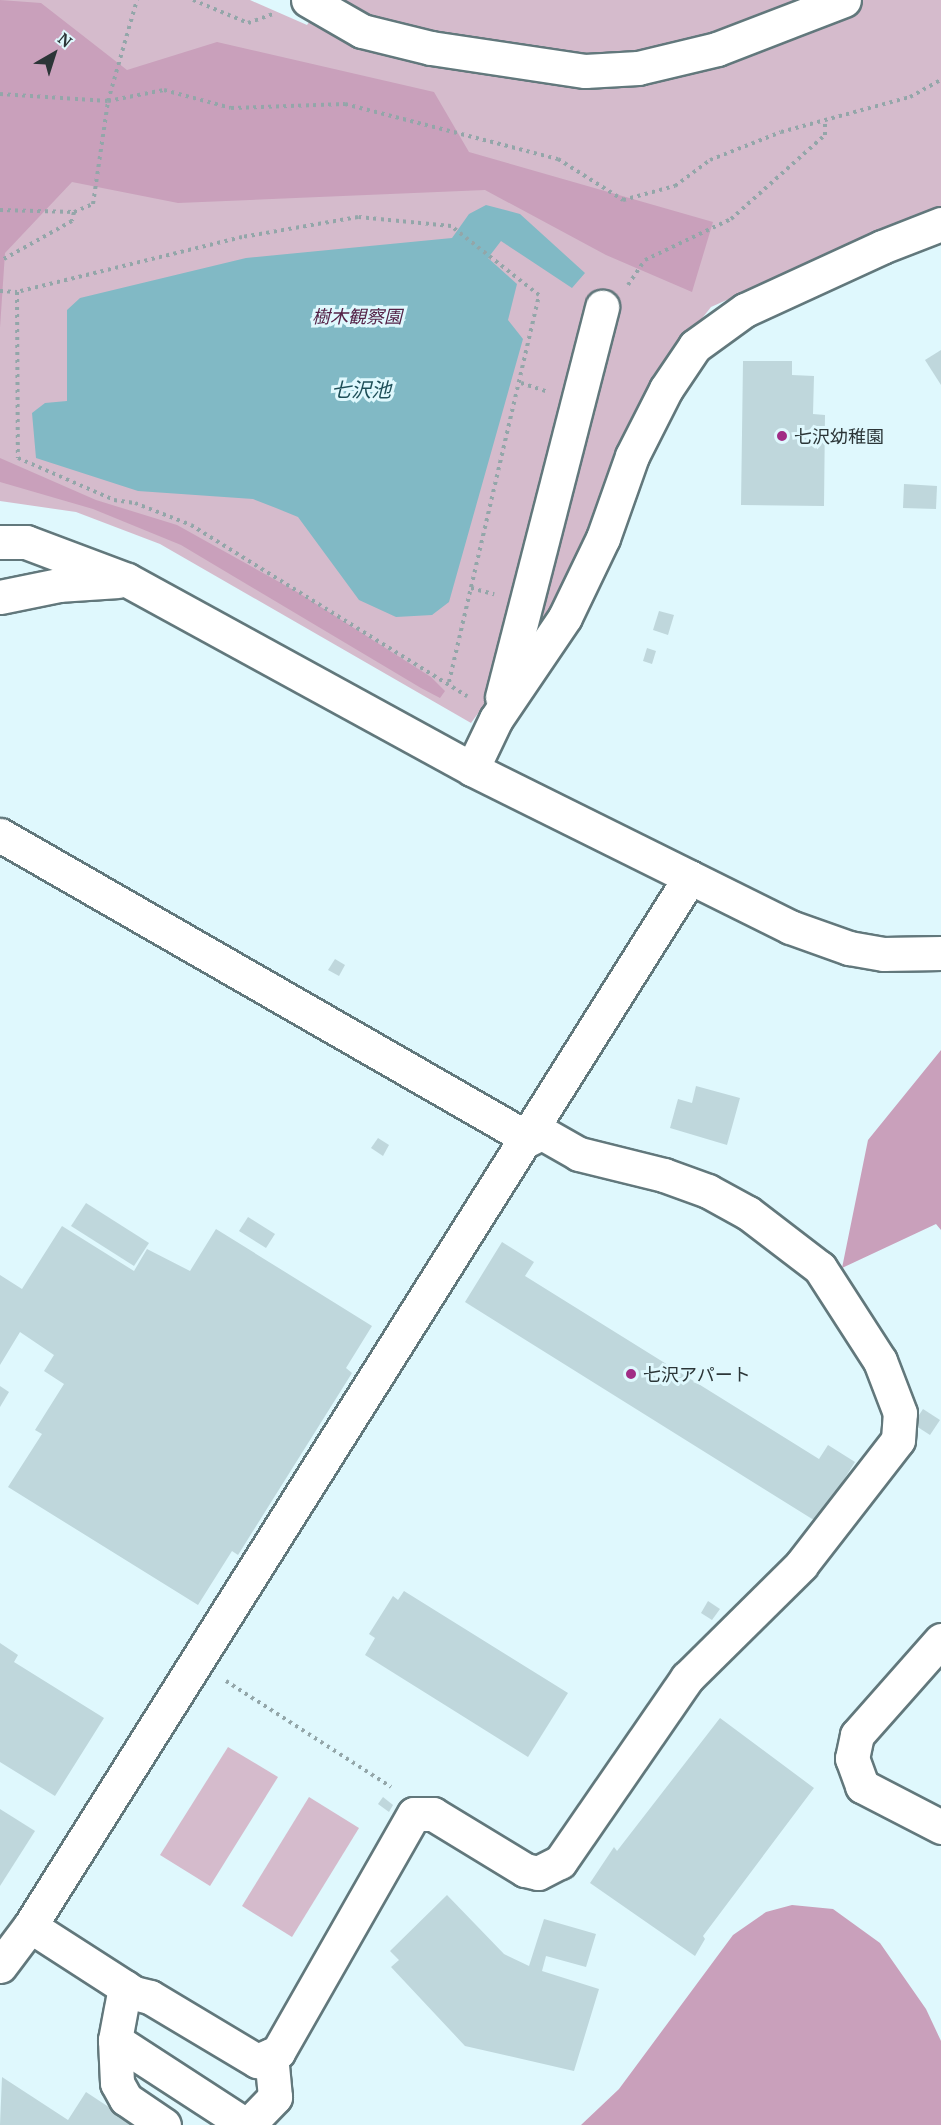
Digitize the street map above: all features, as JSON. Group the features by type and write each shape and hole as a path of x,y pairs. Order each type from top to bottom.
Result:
{"street":[{"path":"311,1 374,34 431,48 585,71 638,68 717,49 844,0"},
{"path":"472,769 496,719 565,617 603,538 632,456 666,389 695,346 745,310 941,224"},
{"path":"496,719 602,307"},
{"path":"0,542 26,542 128,580 472,769 790,927 849,948 883,954 941,953"},
{"path":"0,597 59,585 128,580"},
{"path":"0,835 529,1138"},
{"path":"0,1966 30,1926 197,1663 529,1138 690,877"},
{"path":"30,1926 125,1987 150,1996 257,2061 278,2052 414,1814 433,1814 525,1869 538,1873 560,1862 687,1678 801,1565 898,1440 900,1413 880,1361 820,1268 748,1213 708,1191 664,1175 579,1154 542,1133 529,1138"},
{"path":"941,1640 856,1735 852,1758 862,1786 941,1827"},
{"path":"125,1987 115,2040 117,2083 126,2099 164,2125"},
{"path":"115,2040 247,2125 275,2097 271,2055"}],"path":[{"path":"0,210 74,212 93,204 108,101 137,0"},
{"path":"192,0 248,23 311,1"},
{"path":"0,94 108,101 164,90 231,108 345,104 558,159 623,200 675,186 710,160 781,132 910,97 941,80"},
{"path":"602,307 628,285 645,260 731,219 825,135 825,120"},
{"path":"0,261 72,221 74,212"},
{"path":"0,291 17,292 242,237 358,217 451,226 493,256 539,295 449,682"},
{"path":"17,292 18,458 114,500 135,503 191,525 449,682 496,719"},
{"path":"197,1663 409,1799 414,1814"}],"green space":[{"name":"樹木観察園","path":"0,0 250,0 307,25 324,0 941,0 941,212 867,237 711,307 648,387 560,601 471,723 160,544 76,512 0,501"},
{"path":"228,1747 278,1777 210,1886 160,1855"},
{"path":"309,1797 359,1828 292,1937 242,1906"}],"shaded area":[{"path":"0,0 41,3 127,70 217,42 434,92 469,152 713,222 692,292 606,255 485,190 178,203 72,182 5,253 0,328"},
{"path":"0,458 96,500 177,525 299,593 431,677 445,691 440,698 421,688 181,545 93,509 0,482"},
{"path":"941,1050 941,1230 936,1224 842,1268 868,1140"},
{"path":"792,1905 833,1909 880,1943 926,2009 941,2041 941,2125 581,2125 619,2089 733,1935 766,1912"}],"water":[{"name":"七沢池","path":"486,205 520,214 585,273 572,288 501,241 488,258 517,284 508,320 523,339 449,602 432,615 396,617 359,600 298,517 276,508 253,499 138,491 36,458 32,413 45,403 67,401 67,310 80,298 246,258 452,238 469,214"}],"building":[{"path":"941,350 941,385 925,360"},
{"name":"七沢幼稚園","path":"743,361 792,361 792,375 814,376 813,414 825,415 824,506 741,505"},
{"path":"904,484 937,486 936,509 903,508"},
{"path":"659,611 674,615 668,635 653,630"},
{"path":"647,648 656,651 652,664 643,661"},
{"path":"335,959 345,965 339,976 328,970"},
{"path":"696,1086 740,1098 727,1145 670,1128 678,1099 692,1103"},
{"path":"378,1138 389,1145 383,1156 371,1148"},
{"path":"86,1203 149,1243 134,1266 71,1226"},
{"path":"248,1217 275,1234 266,1248 239,1231"},
{"path":"62,1226 134,1271 147,1249 190,1271 216,1229 372,1326 346,1368 352,1373 238,1555 232,1551 198,1605 8,1487 42,1434 35,1430 64,1384 44,1371 54,1355 20,1332 0,1365 0,1275 22,1289"},
{"name":"七沢アパート","path":"502,1242 534,1262 525,1276 819,1459 828,1445 855,1462 817,1522 465,1302"},
{"path":"0,1386 9,1392 0,1407"},
{"path":"923,1409 940,1420 930,1435 913,1424"},
{"path":"404,1591 568,1693 528,1757 365,1655 375,1638 369,1634 393,1596 398,1600"},
{"path":"708,1601 720,1609 712,1620 701,1613"},
{"path":"0,1643 18,1655 14,1662 104,1718 55,1796 0,1762"},
{"path":"720,1718 814,1788 703,1936 705,1939 695,1956 590,1883 614,1847 617,1851"},
{"path":"383,1797 393,1805 389,1812 378,1804"},
{"path":"0,1809 35,1831 0,1886"},
{"path":"447,1895 504,1954 529,1966 544,1919 596,1934 586,1967 546,1956 542,1971 599,1989 574,2071 465,2046 391,1967 399,1960 390,1951"},
{"path":"2,2077 68,2120 86,2092 136,2125 0,2125"}],"place":[{"name":"七沢幼稚園","path":"782,436"},
{"name":"七沢アパート","path":"631,1374"}]}
